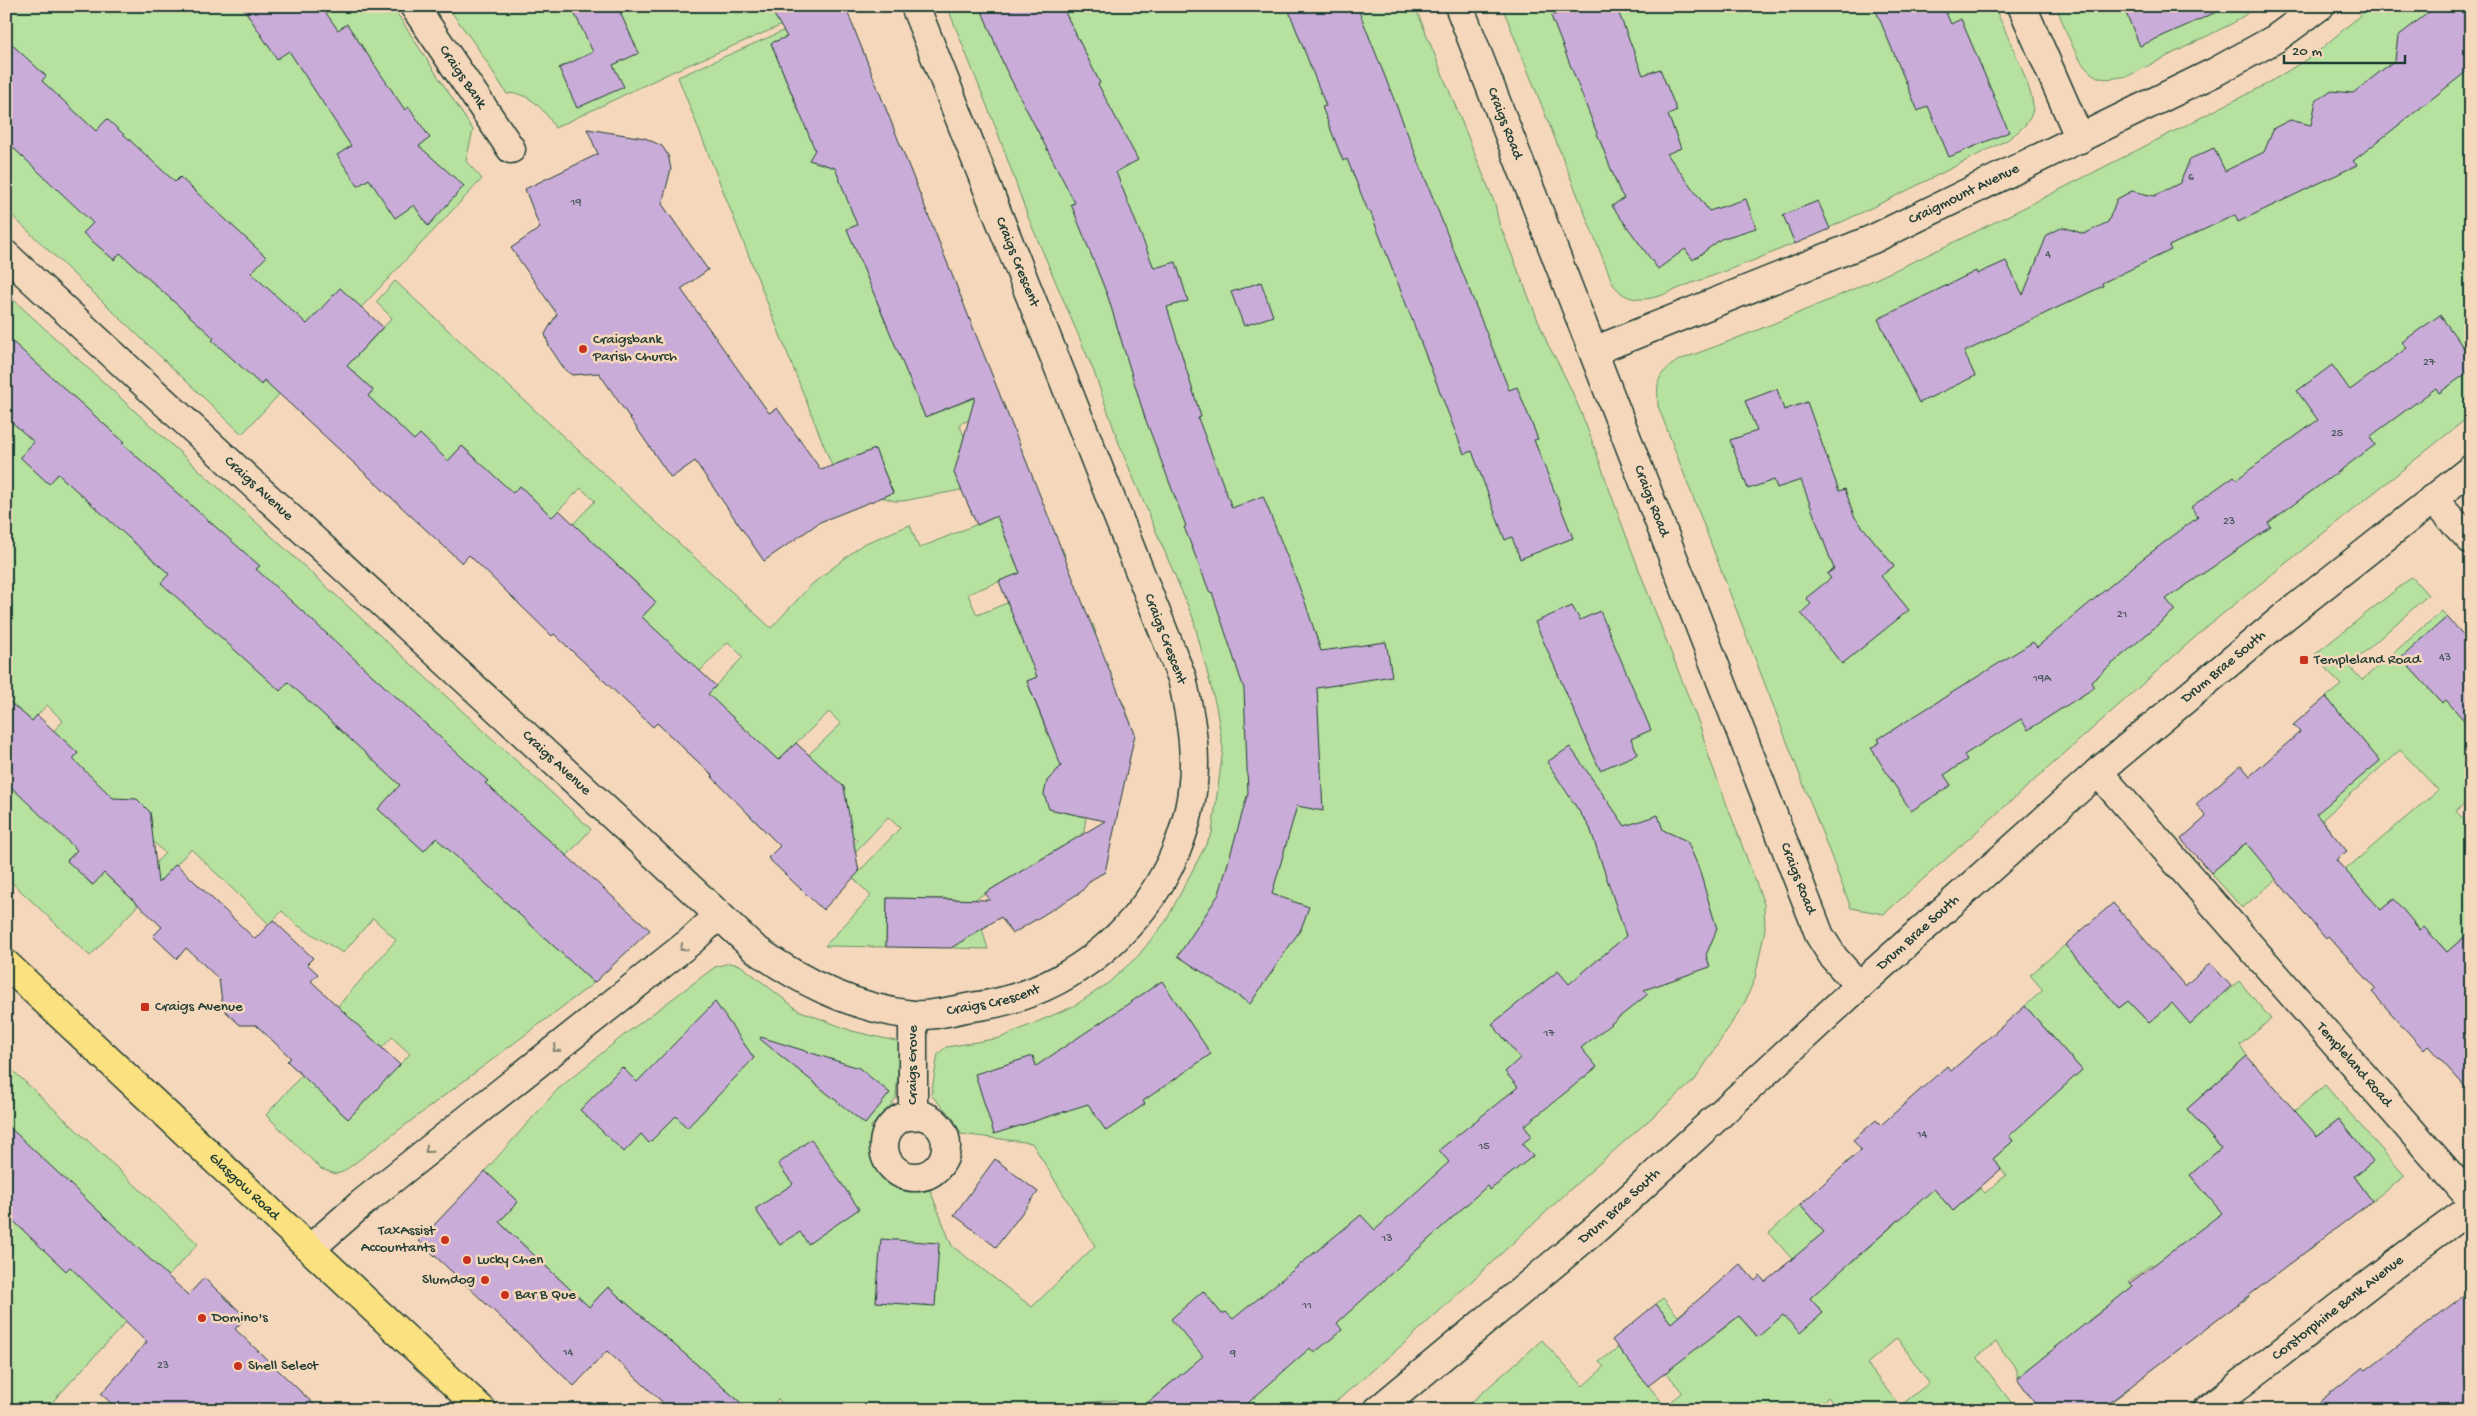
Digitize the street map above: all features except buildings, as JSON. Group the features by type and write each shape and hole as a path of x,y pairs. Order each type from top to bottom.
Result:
{"main road":[{"name":"Glasgow Road","path":"6,964 312,1248 482,1410"}],"street":[{"name":"Craigs Bank","path":"414,6 512,149"},
{"name":"Craigs Crescent","path":"719,915 754,948 783,969 841,997 877,1008 913,1015 930,1015 984,1006 1026,994 1070,974 1103,951 1144,907 1172,858 1182,831 1190,797 1194,765 1192,724 1182,678 915,6"},
{"name":"Craigs Road","path":"1459,6 1820,936 1834,958 1859,986"},
{"path":"2022,6 2080,139"},
{"name":"Craigmount Avenue","path":"1594,351 1874,239 2080,139 2240,58 2275,39 2320,6"},
{"name":"Craigs Avenue","path":"6,255 228,463 574,778 719,915"},
{"name":"Drum Brae South","path":"1378,1410 1598,1226 1859,986 2098,772 2277,623 2471,469"},
{"path":"2432,499 2471,540"},
{"name":"Templeland Road","path":"2098,772 2471,1199"},
{"path":"312,1248 361,1204 691,941 719,915"},
{"name":"Craigs Grove","path":"913,1015 913,1116"},
{"name":"Corstorphine Bank Avenue","path":"2207,1410 2408,1254 2471,1208"}],"green space":[{"path":"6,6 392,6 473,130 466,161 482,179 242,434 6,210"},
{"path":"447,6 827,6 674,71 555,128 536,103 522,95 507,94 477,47"},
{"path":"840,6 846,6 848,13 771,43 799,112 812,107 845,159 870,220 848,229 934,231 938,239 872,265 871,285 885,322 908,313 904,365 925,417 997,389 1004,406 959,424 971,453 966,489 903,501 881,497 893,493 875,449 832,466 678,77"},
{"path":"947,6 1415,6 1495,204 1499,223 1548,345 1571,389 1590,434 1632,552 1701,729 1709,757 1764,904 1765,929 1755,978 1745,1002 1695,1080 1585,1176 1407,1341 1326,1410 1199,1410 1173,1381 1152,1399 1160,1410 1125,1410 1116,1400 1045,1406 1048,1410 800,1410 797,1407 790,1410 778,1399 768,1410 749,1410 608,1287 589,1307 499,1222 518,1202 485,1171 558,1089 624,1035 715,967 729,963 740,965 798,1010 852,1031 900,1042 896,1098 887,1111 871,1126 872,1149 879,1169 891,1181 907,1187 928,1185 952,1246 1032,1307 1095,1246 1032,1143 961,1134 953,1118 931,1095 938,1054 946,1047 1000,1038 1074,1006 1107,984 1138,956 1166,921 1212,833 1223,749 1216,706 1193,618 1121,449 1094,372 1028,217 999,136"},
{"path":"1502,6 1994,6 2029,87 2033,108 2030,118 2024,126 2007,140 1852,217 1773,252 1665,294 1644,299 1630,298 1613,284"},
{"path":"2056,6 2258,6 2233,23 2128,76 2107,79 2093,74 2079,58"},
{"path":"2371,6 2471,6 2471,415 2210,624 1884,914 1851,908 1658,406 1658,384 1662,374 1679,360 1829,300 1976,232 2265,85 2315,54"},
{"path":"395,281 771,628 811,585 863,544 910,525 919,548 997,516 1017,566 1062,548 1065,555 968,594 977,615 1022,597 1015,622 1020,635 1040,644 1093,624 1096,633 1045,653 1052,671 1027,681 1047,732 1123,703 1131,724 1067,772 1058,769 1047,781 1049,809 1086,817 1084,831 1069,850 1061,847 974,900 989,925 982,929 988,949 953,948 953,899 887,898 886,947 825,946 871,896 853,878 900,828 888,817 843,865 838,860 857,840 845,828 762,828 747,813 841,724 829,712 778,760 730,715 692,756 669,734 743,657 728,642 700,671 631,654 605,682 591,669 656,602 622,569 591,601 573,524 595,501 581,488 552,517 520,486 496,510 477,459 462,446 434,476 420,435 414,440 368,396 373,390 347,366 392,318 376,302"},
{"path":"6,293 591,829 517,912 594,983 343,1172 336,1174 321,1169 266,1115 302,1075 348,1119 410,1054 392,1037 382,1048 351,1019 327,1043 315,1032 396,940 373,918 343,953 297,925 282,911 269,924 191,849 90,956 6,877 6,782 73,759 78,754 63,739 48,737 63,721 47,705 32,721 25,715 6,736 16,708 6,699","holes":["137,799 150,813 152,823 143,832 165,853 126,894 104,873 92,885 67,860"]},
{"path":"2412,577 2428,595 2349,666 2362,680 2442,611 2447,617 2402,658 2442,703 2471,677 2471,797 2456,811 2471,827 2471,931 2447,952 2424,927 2408,941 2406,914 2394,899 2381,910 2355,881 2313,920 2302,907 2438,790 2400,750 2322,820 2332,833 2242,908 2211,873 2281,813 2379,761 2326,697 2341,685 2314,655"},
{"path":"2065,945 2119,1008 2128,1001 2149,1023 2188,989 2206,1009 2239,981 2271,1019 2240,1045 2247,1056 2187,1109 2221,1148 2190,1175 2203,1190 2325,1085 2405,1176 2372,1201 2354,1176 2372,1162 2339,1119 2290,1156 2296,1196 2327,1236 2309,1250 2272,1201 2222,1262 2249,1297 2242,1302 2211,1261 2167,1283 2152,1264 2129,1281 2180,1348 2175,1352 2119,1318 2109,1305 2088,1321 2091,1328 2086,1332 2130,1388 2115,1399 2045,1356 2017,1378 2017,1370 1996,1342 1977,1357 2017,1410 1905,1410 1901,1405 1929,1383 1897,1338 1867,1364 1903,1410 1838,1410 1828,1397 1813,1410 1537,1410 1529,1402 1520,1410 1468,1410 1466,1407 1542,1340 1583,1386 1604,1367 1599,1362 1618,1348 1665,1406 1682,1392 1666,1372 1693,1350 1656,1304 1663,1298 1678,1316 1690,1307 1714,1336 1739,1316 1757,1337 1783,1315 1800,1333 1806,1295 1792,1259 1769,1233 1800,1205 1852,1262 1898,1221 1846,1163 1862,1150 1900,1149 1953,1211 1980,1188 1985,1193 2006,1175 1993,1159 2013,1141 2000,1124 2082,1070 2025,1006 2043,990 2030,975"},
{"path":"6,1064 198,1244 45,1410 6,1410"}],"place":[{"name":"Craigsbank Parish Church","path":"583,349"},
{"name":"Templeland Road","path":"2304,660"},
{"name":"Craigs Avenue","path":"145,1007"},
{"name":"TaxAssist Accountants","path":"445,1240"},
{"name":"Lucky Chen","path":"467,1260"},
{"name":"Slumdog","path":"485,1280"},
{"name":"Bar B Que","path":"505,1295"},
{"name":"Domino's","path":"202,1318"},
{"name":"Shell Select","path":"238,1366"}]}
